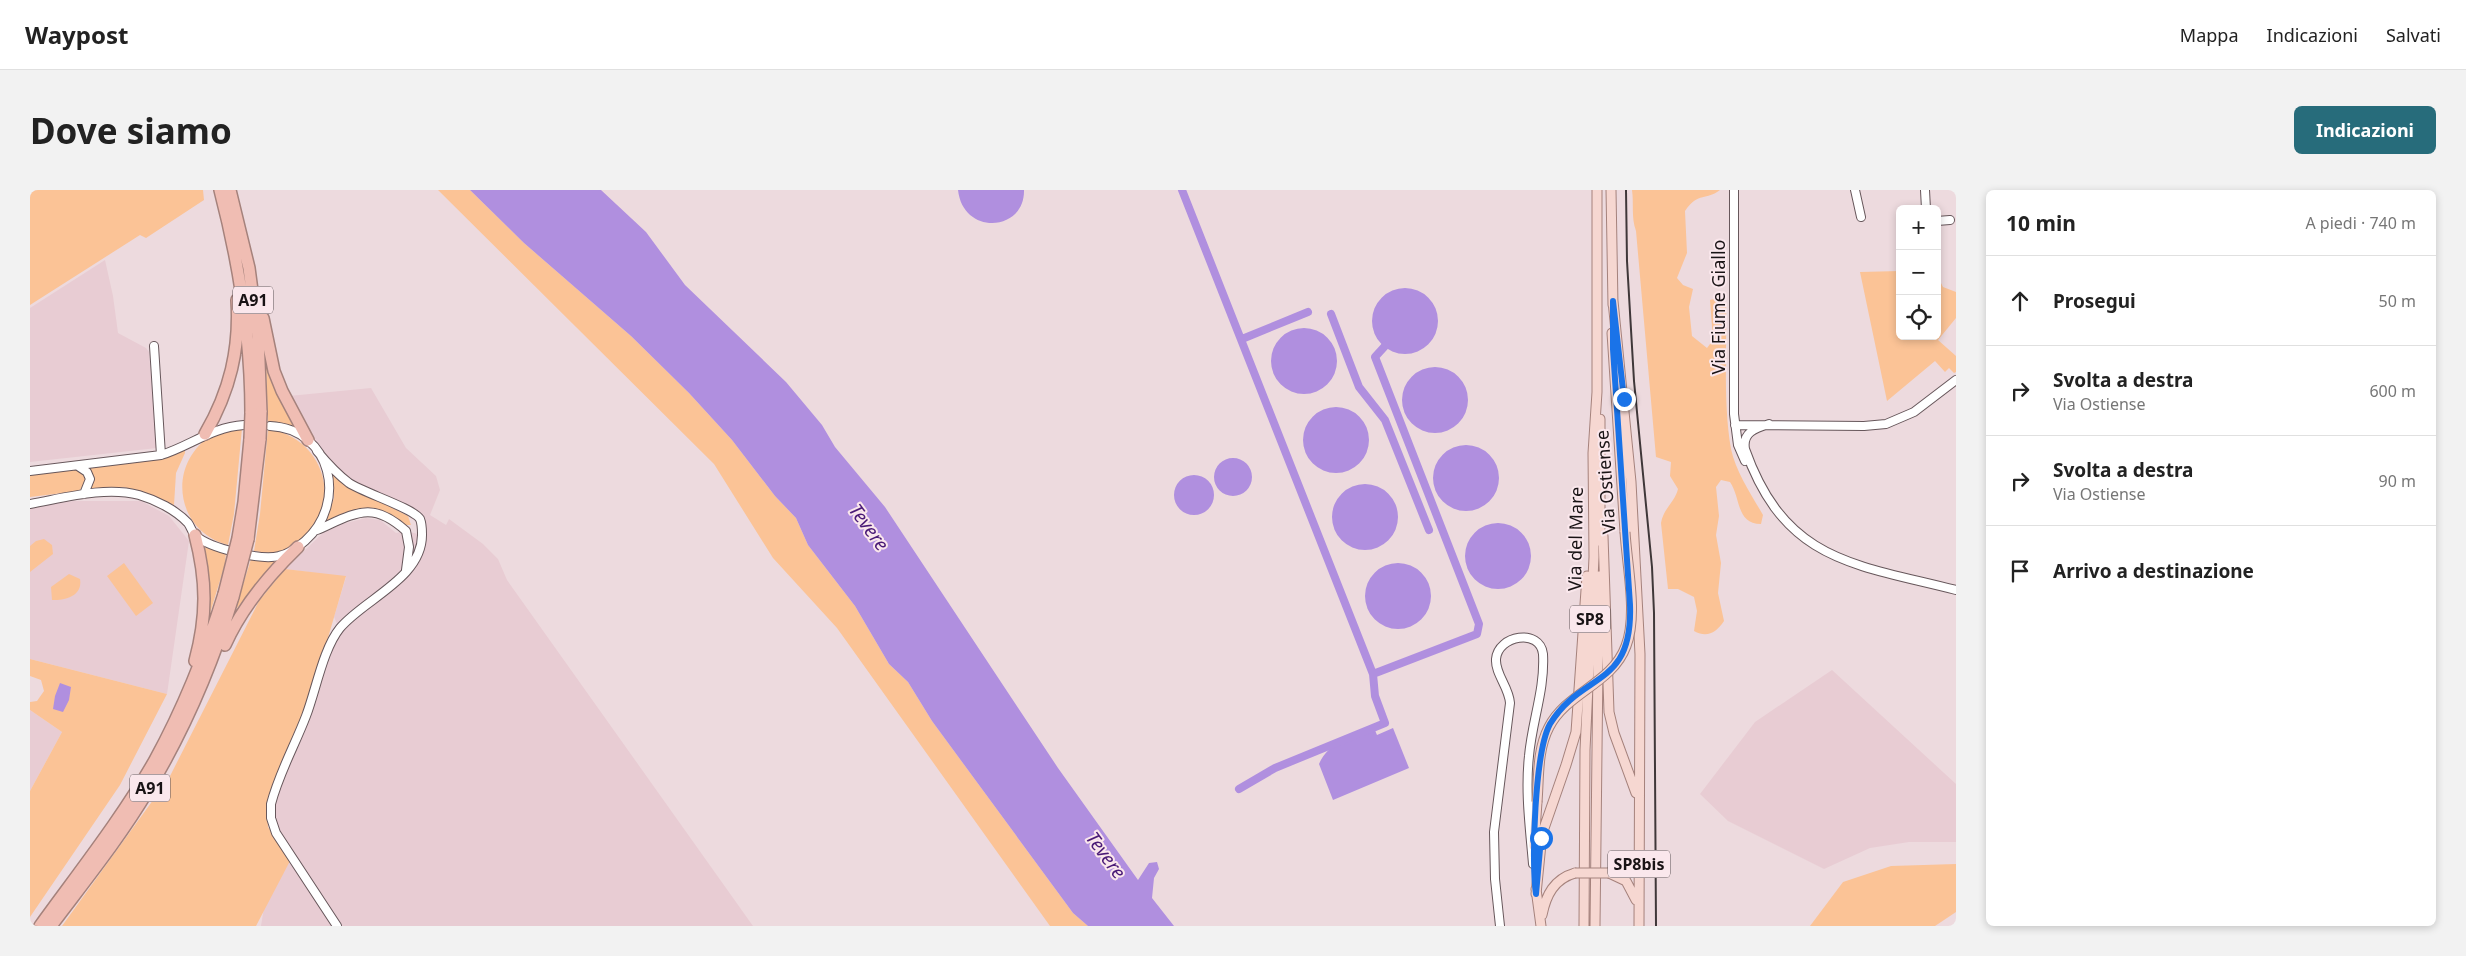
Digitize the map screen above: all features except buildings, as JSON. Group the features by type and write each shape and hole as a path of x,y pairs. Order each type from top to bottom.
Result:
{"highway":[{"name":"A91","path":"220,190 243,267"},
{"name":"A91","path":"51,926 146,794 184,726 206,678 229,596 243,538 244,502 255,439 256,412 243,267 230,190"},
{"path":"202,437 222,402 235,361 238,322 236,281 243,267 254,281 274,371 308,440"},
{"path":"185,702 186,689 202,636 205,612 202,568 195,535"},
{"path":"206,678 215,669 231,632 245,609 271,574 298,547"},
{"name":"A91","path":"40,926 130,800 154,760 185,702 229,596"}],"main road":[{"name":"Via del Mare","path":"1584,926 1585,750 1594,557 1593,453 1597,392 1597,190"},
{"name":"Via Ostiense","path":"1540,924 1533,864 1541,751 1550,725 1567,704 1614,668 1628,642 1631,612 1613,349 1611,190"},
{"name":"Via Ostiense","path":"1613,301 1628,446 1638,601 1640,654 1639,926"},
{"name":"Via del Mare","path":"1595,926 1596,741 1601,496 1597,392"},
{"path":"1601,496 1609,712 1615,737 1632,780 1639,816"},
{"path":"1536,894 1542,834 1568,759 1576,726 1594,511"},
{"path":"1540,924 1545,903 1552,888 1564,877 1575,874 1609,873 1619,876 1629,884 1634,893 1639,913"}],"street":[{"name":"Via Fiume Giallo","path":"1734,190 1735,425 1740,450 1766,497 1779,514 1802,536 1820,549 1852,564 1956,590"},
{"path":"1855,190 1861,217"},
{"path":"1925,190 1926,205"},
{"path":"1941,221 1950,220"},
{"path":"154,346 161,455"},
{"name":"Via Fiume Giallo","path":"1735,425 1864,426 1886,424 1914,412 1956,380"},
{"name":"Via Fiume Giallo","path":"1753,472 1745,449 1744,439 1754,429 1769,424"},
{"path":"30,471 161,455 217,429 244,425"},
{"path":"270,426 294,431 308,440 338,474 351,484 414,513 422,526 422,543 416,558 393,585 350,618 340,628 332,641 306,716 271,804 270,818 276,833 337,926"},
{"path":"317,451 327,470 331,489 326,512 318,530"},
{"path":"78,465 84,468 90,479 84,494"},
{"path":"30,504 84,494 122,492 138,494 172,510 188,524 195,535 211,545 258,556 280,556 298,547 318,530 369,511 384,514 406,531 422,535"},
{"path":"406,531 409,547 406,570"},
{"path":"1500,926 1495,879 1494,832 1510,703 1507,688 1498,669 1496,658 1501,647 1510,640 1522,637 1532,639 1542,649 1543,671 1540,705 1528,759 1528,807 1533,864"}],"shaded area":[{"path":"30,190 203,190 204,200 146,238 140,235 30,305"},
{"path":"438,190 470,190 524,243 631,336 689,393 732,440 775,496 796,518 808,545 855,606 889,664 908,682 932,721 1073,913 1088,926 1050,926 837,628 773,558 714,464"},
{"path":"1632,190 1720,190 1694,201 1685,211 1687,253 1677,278 1683,285 1693,289 1689,307 1692,336 1707,348 1713,340 1710,300 1719,298 1726,305 1726,395 1731,449 1740,474 1763,515 1761,524 1747,520 1740,509 1730,482 1721,480 1716,487 1719,516 1716,535 1721,563 1718,593 1724,621 1718,629 1707,634 1694,631 1697,611 1694,597 1678,589 1668,589 1661,523 1678,489 1670,476 1671,462 1656,457"},
{"path":"105,260 113,296 118,333 146,348 149,352 157,448 30,462 30,308"},
{"path":"1896,271 1896,340 1938,340 1956,356 1956,372 1954,373 1949,368 1945,372 1935,361 1887,401 1860,272"},
{"path":"1941,283 1943,287 1956,292 1956,318 1941,336"},
{"path":"266,365 295,427 268,422"},
{"path":"371,388 406,448 436,476 440,490 430,515 446,525 449,519 483,544 498,559 507,580 753,926 261,926 276,833 271,804 339,628 334,617 346,577 285,569 323,533 342,524 366,518 380,520 396,533 406,531 422,535 414,513 351,484 317,451 289,396"},
{"path":"242,428 234,514 228,545 210,537 197,526 188,512 183,496 183,479 188,462 197,447 215,433"},
{"path":"268,429 291,436 308,450 320,468 325,488 323,508 315,527 300,542 271,553 254,551 260,514"},
{"path":"185,451 185,453 176,473 174,505 137,490 122,487 90,489 94,478 88,467 171,456"},
{"path":"75,468 85,477 85,483 79,491 30,497 30,474"},
{"path":"332,473 349,486 408,516 411,525 403,525 384,512 375,510 347,513 326,521 334,498"},
{"path":"73,501 141,501 169,516 189,541 167,694 30,659 30,508"},
{"path":"44,539 52,545 53,554 30,572 30,546 36,541"},
{"path":"204,547 226,552 225,564 208,620"},
{"path":"252,556 278,560 237,608 236,607"},
{"path":"124,563 153,603 136,616 107,576"},
{"path":"285,569 346,576 316,679 267,801 268,827 290,861 256,926 62,926 169,778 259,601"},
{"path":"69,574 80,579 79,590 72,596 62,600 52,600 51,587"},
{"path":"30,659 167,694 120,785 30,917 30,791 62,732 30,710 30,702 37,701 44,691 41,680 30,676"},
{"path":"1832,670 1956,784 1956,842 1909,842 1870,848 1824,869 1728,821 1700,794 1755,722"},
{"path":"30,710 62,732 30,791"},
{"path":"1956,864 1956,912 1935,926 1810,926 1843,882 1891,866"}],"water":[{"name":"Tevere","path":"470,190 601,190 646,232 685,285 786,382 822,425 835,447 885,507 1058,768 1138,880 1149,863 1157,862 1159,869 1154,878 1152,898 1174,926 1088,926 1073,913 932,721 908,682 889,664 855,606 808,545 796,518 775,496 732,440 689,393 631,336 524,243"},
{"path":"958,190 1024,190 1022,204 1015,214 1005,221 993,223 981,221 971,215 962,205"},
{"path":"1405,288 1417,291 1428,298 1435,309 1438,321 1435,333 1428,344 1417,351 1405,354 1393,351 1382,344 1375,333 1372,321 1375,309 1382,298 1393,291"},
{"path":"1304,328 1316,331 1327,338 1334,349 1337,361 1334,373 1327,384 1316,391 1304,394 1292,391 1281,384 1274,373 1271,361 1274,349 1281,338 1292,331"},
{"path":"1435,367 1447,370 1458,377 1465,388 1468,400 1465,412 1458,423 1447,430 1435,433 1423,430 1412,423 1405,412 1402,400 1405,388 1412,377 1423,370"},
{"path":"1336,407 1348,410 1359,417 1366,428 1369,440 1366,452 1359,463 1348,470 1336,473 1324,470 1313,463 1306,452 1303,440 1306,428 1313,417 1324,410"},
{"path":"1466,445 1478,448 1489,455 1496,466 1499,478 1496,490 1489,501 1478,508 1466,511 1454,508 1443,501 1436,490 1433,478 1436,466 1443,455 1454,448"},
{"path":"1233,458 1246,464 1252,477 1246,490 1233,496 1220,490 1214,477 1220,464"},
{"path":"1194,475 1208,481 1214,495 1208,509 1194,515 1180,509 1174,495 1180,481"},
{"path":"1365,484 1377,487 1388,494 1395,505 1398,517 1395,529 1388,540 1377,547 1365,550 1353,547 1342,540 1335,529 1332,517 1335,505 1342,494 1353,487"},
{"path":"1498,523 1510,526 1521,533 1528,544 1531,556 1528,568 1521,579 1510,586 1498,589 1486,586 1475,579 1468,568 1465,556 1468,544 1475,533 1486,526"},
{"path":"1398,563 1410,566 1421,573 1428,584 1431,596 1428,608 1421,619 1410,626 1398,629 1386,626 1375,619 1368,608 1365,596 1368,584 1375,573 1386,566"},
{"path":"60,683 71,687 69,700 63,712 53,709"},
{"path":"1374,728 1377,735 1393,728 1409,768 1333,800 1319,764 1323,756 1342,741"}],"waterway":[{"path":"1182,190 1373,674"},
{"path":"1242,339 1308,312"},
{"path":"1331,314 1359,387 1385,420 1429,530"},
{"path":"1239,789 1275,768 1385,723 1375,696 1373,674 1477,634 1479,624 1375,357 1385,346"}],"railway":[{"path":"1626,190 1627,261 1634,381 1652,567 1654,613 1656,926"}],"route":[{"path":"1541,838 1536,894 1533,864 1539,770 1541,751 1546,734 1553,720 1563,708 1614,668 1624,651 1630,633 1631,618 1613,349 1613,301 1624,399"}]}
